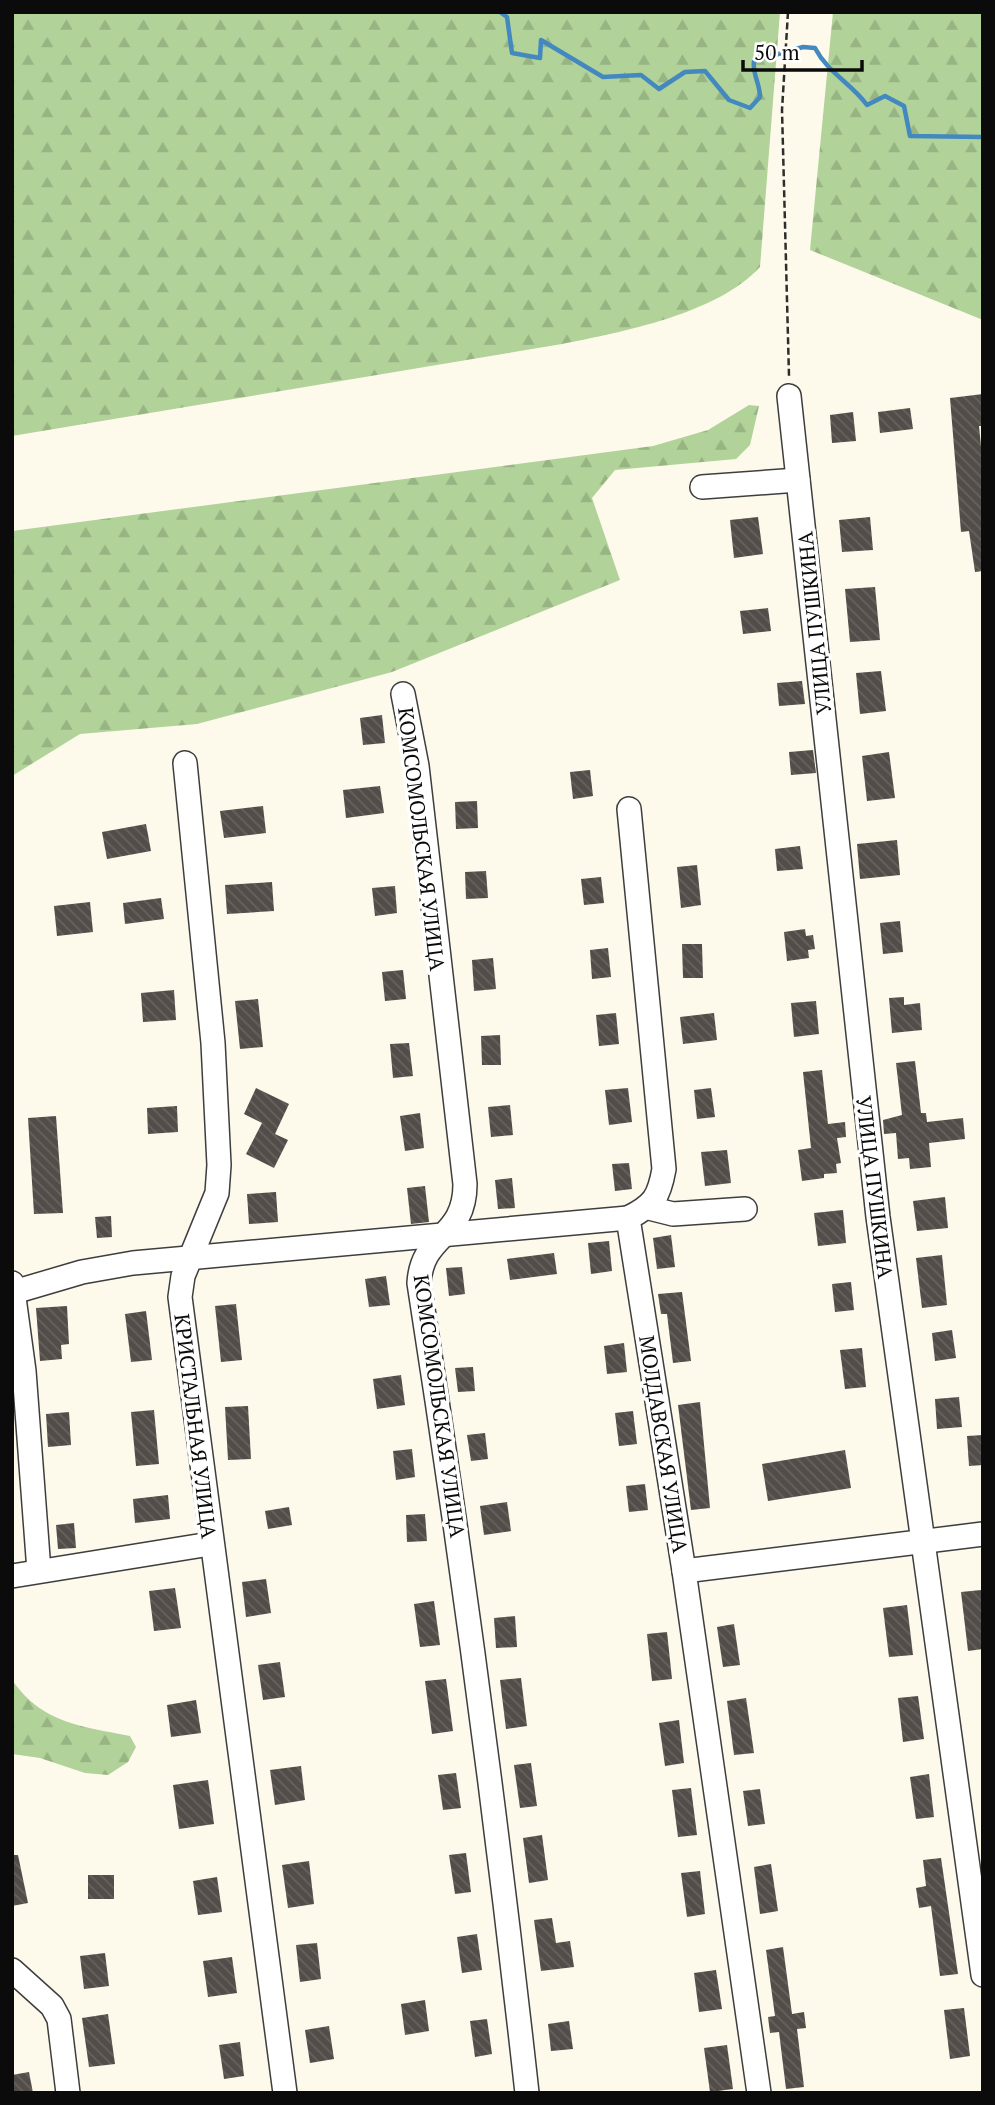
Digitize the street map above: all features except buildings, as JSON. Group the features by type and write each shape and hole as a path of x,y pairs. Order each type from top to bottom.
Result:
{"street":[{"name":"УЛИЦА ПУШКИНА","path":"789,396 863,1093 983,1975"},
{"path":"702,487 798,480"},
{"name":"КОМСОМОЛЬСКАЯ УЛИЦА","path":"403,694 417,766 465,1184 460,1217 425,1253 420,1266 419,1283 462,1563 498,1832 527,2093"},
{"name":"КРИСТАЛЬНАЯ УЛИЦА","path":"185,763 207,976 219,1138 217,1193 183,1276 180,1297 202,1455 210,1544 285,2093"},
{"path":"629,809 664,1169 660,1190 639,1213"},
{"path":"39,1571 24,1371 13,1287 82,1272 193,1256 482,1233 639,1213 673,1214 745,1209"},
{"name":"МОЛДАВСКАЯ УЛИЦА","path":"639,1213 684,1571 759,2093"},
{"path":"460,1217 482,1233"},
{"path":"684,1571 983,1534"},
{"path":"12,1576 210,1544"},
{"path":"12,1970 52,2006 59,2019 68,2093"}],"path":[{"path":"788,12 782,110 789,396"}],"green space":[{"path":"12,12 780,12 760,267 742,283 694,309 612,334 12,436"},
{"path":"833,12 983,12 983,320 810,250"},
{"path":"749,405 759,406 750,445 736,459 615,470 592,498 620,580 392,672 197,724 80,734 12,776 12,531 653,446 708,430"},
{"path":"12,1680 37,1706 64,1721 130,1736 136,1747 128,1762 108,1775 85,1773 40,1758 12,1754"}],"waterway":[{"path":"500,12 507,17 512,53 540,58 541,40 603,77 641,75 659,89 685,72 705,71 729,100 750,108 760,97 754,61 803,47 815,48 826,64 867,105 885,96 904,106 910,136 983,137"}]}
